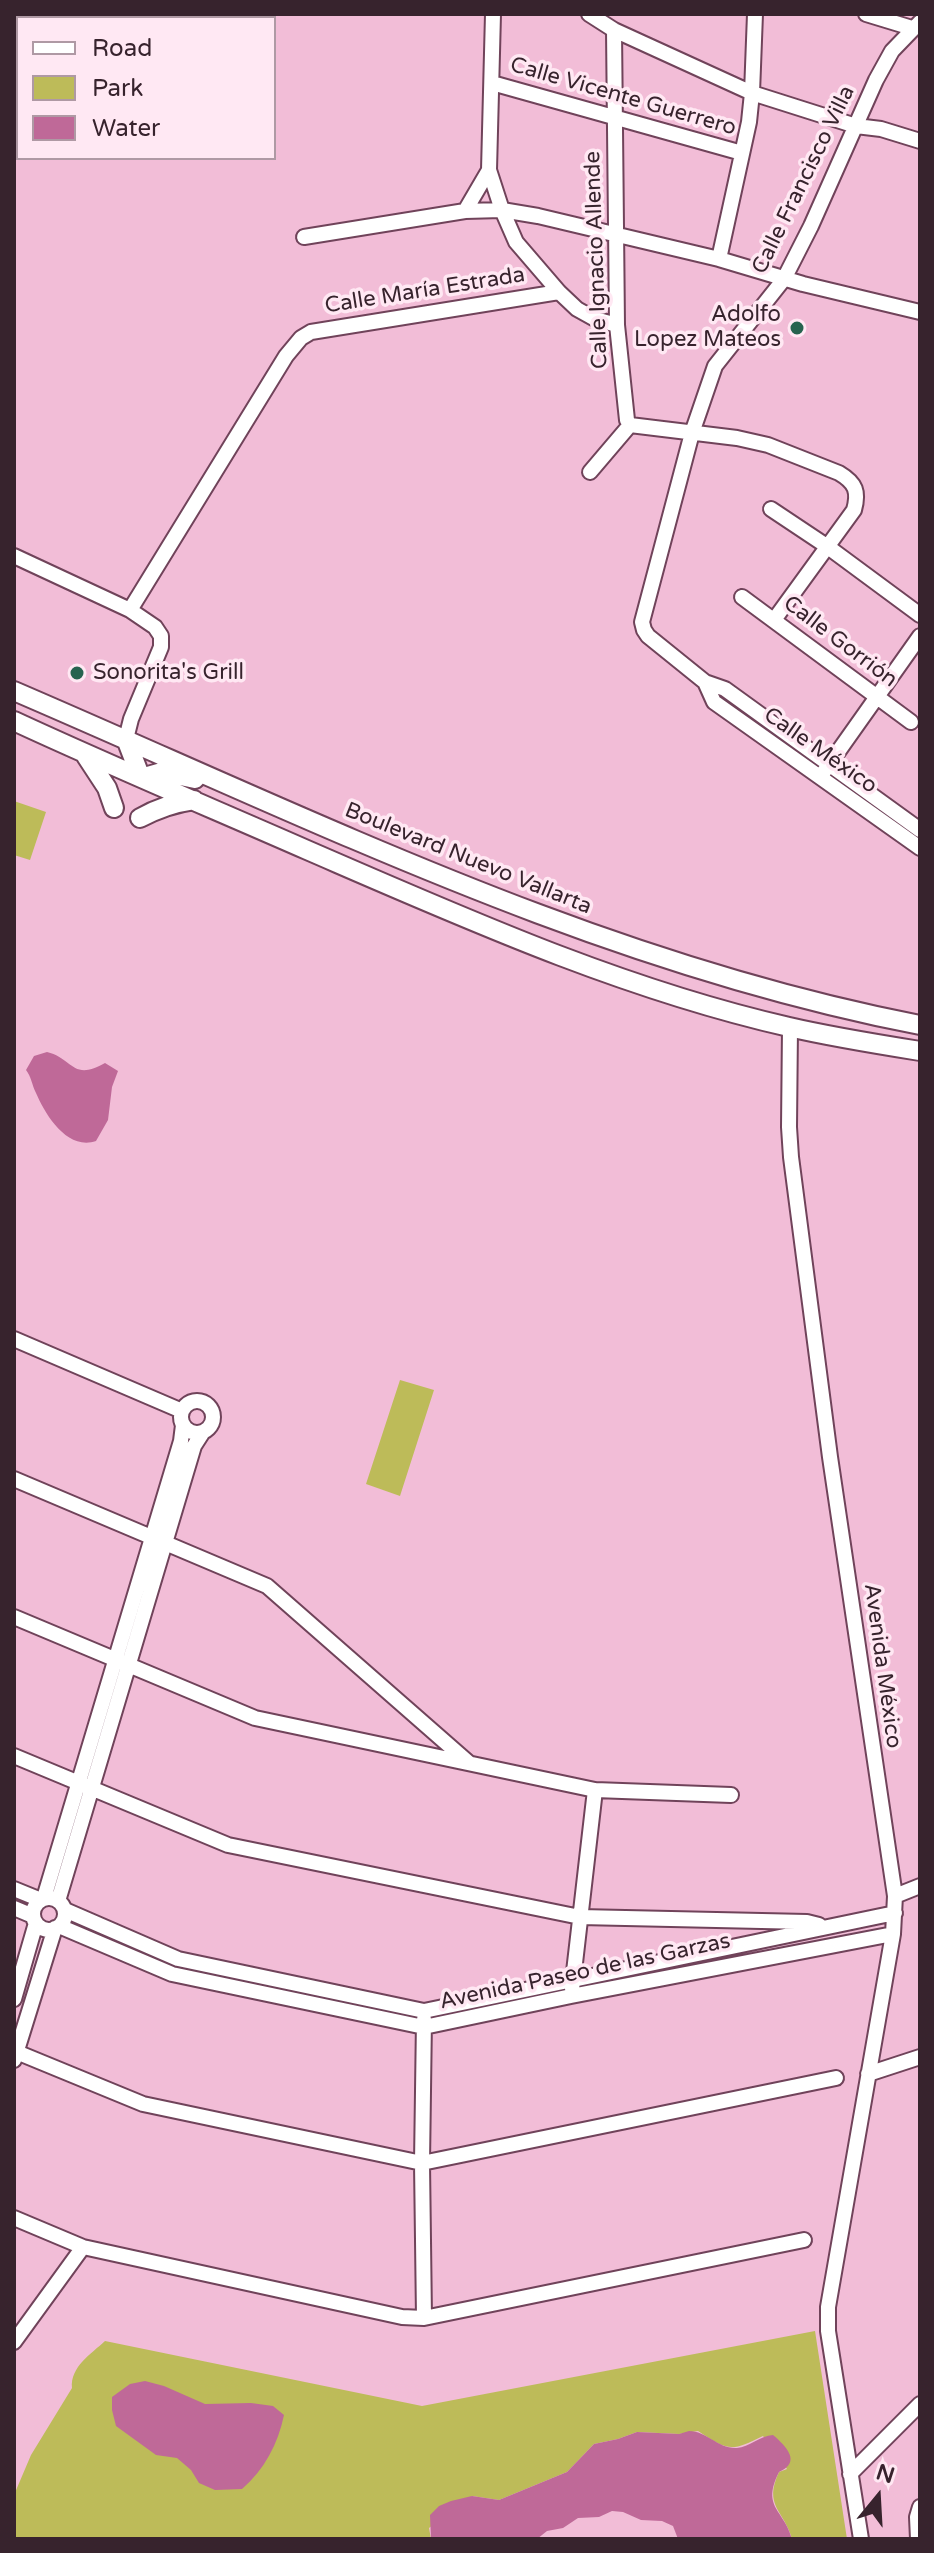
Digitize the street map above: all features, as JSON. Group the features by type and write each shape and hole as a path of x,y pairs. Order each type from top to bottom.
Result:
{"main road":[{"name":"Boulevard Nuevo Vallarta","path":"14,691 128,745 485,895 631,949 750,986 920,1025"},
{"path":"14,721 542,949 696,1002 790,1028 920,1051"},
{"path":"117,768 126,760 128,745"},
{"path":"128,745 141,778"},
{"path":"85,754 97,769 114,808"},
{"path":"141,778 162,772 233,787"},
{"path":"140,818 166,806 194,800"}],"street":[{"path":"493,14 489,170 502,210 516,242 559,292 577,309 595,319 617,325"},
{"path":"589,14 614,30 752,93 856,126 881,129 920,141"},
{"path":"719,259 752,93 755,14"},
{"path":"866,14 916,25"},
{"name":"Calle Francisco Villa","path":"644,630 642,622 692,433 715,366 784,279 876,80 892,51 916,25"},
{"name":"Calle Ignacio Allende","path":"614,30 617,325 630,425"},
{"name":"Calle Vicente Guerrero","path":"492,83 742,153"},
{"path":"465,211 489,170"},
{"path":"304,237 465,211 502,210 719,259 784,279 920,312"},
{"name":"Calle María Estrada","path":"130,610 286,356 301,338 311,332 559,292"},
{"path":"590,472 630,425 737,438 768,445 849,479 856,488 854,510 774,620"},
{"path":"771,509 920,615"},
{"path":"14,556 130,610 155,627 161,636 161,647 131,719 128,745"},
{"name":"Calle Gorrión","path":"742,597 911,722"},
{"name":"Calle México","path":"644,630 705,682 725,689 920,830"},
{"path":"819,778 920,636"},
{"name":"Calle México","path":"705,682 714,702 920,848"},
{"name":"Avenida México","path":"790,1028 791,1157 830,1457 895,1896 893,1934 828,2307 828,2331 861,2539"},
{"path":"14,1339 182,1418 188,1431 203,1432"},
{"path":"159,1540 181,1441 182,1418 187,1405 202,1402 212,1413 212,1421 194,1446 159,1540 52,1902 63,1922 57,1927 15,2054 143,2104 422,2163 836,2078"},
{"path":"14,1479 267,1586 471,1765"},
{"path":"14,1617 255,1718 595,1790 731,1795"},
{"path":"14,1756 228,1845 580,1917 807,1922 822,1928 825,1946"},
{"path":"571,1996 595,1790"},
{"path":"895,1896 920,1886"},
{"name":"Avenida Paseo de las Garzas","path":"14,1889 52,1902 178,1959 424,2011 895,1913"},
{"path":"14,1999 35,1919 34,1910 52,1902"},
{"path":"14,1908 35,1919"},
{"name":"Avenida Paseo de las Garzas","path":"35,1919 45,1929 57,1927 172,1974 424,2027 893,1934"},
{"path":"772,1921 775,1938"},
{"path":"424,2011 424,2318"},
{"path":"868,2074 920,2057"},
{"path":"14,2218 83,2247 402,2317 424,2318 804,2240"},
{"path":"14,2342 83,2247"},
{"path":"850,2474 920,2404"},
{"path":"918,2539 920,2507"}],"green space":[{"path":"14,801 46,812 30,860 14,855"},
{"path":"400,1380 434,1390 400,1496 366,1484"},
{"path":"815,2331 847,2539 792,2539 776,2507 773,2493 779,2472 787,2469 763,2436 744,2445 730,2447 698,2431 679,2434 637,2432 594,2444 567,2472 499,2500 472,2496 429,2528 431,2539 14,2539 14,2495 31,2455 72,2388 78,2367 105,2341 422,2406"}],"water":[{"path":"47,1052 79,1069 86,1070 105,1063 118,1071 112,1087 108,1120 96,1141 85,1143 67,1136 58,1129 40,1102 26,1070 34,1056"},
{"path":"145,2381 205,2404 273,2406 284,2415 269,2456 250,2482 242,2489 215,2490 199,2483 191,2470 177,2458 156,2455 116,2426 112,2397 130,2384"},
{"path":"689,2431 730,2448 773,2435 783,2444 790,2454 790,2464 779,2472 772,2493 792,2539 678,2539 673,2526 662,2521 641,2520 612,2511 599,2517 578,2518 563,2528 547,2531 537,2539 431,2539 430,2515 439,2506 472,2496 499,2500 567,2472 594,2444 637,2432 679,2434"}],"place":[{"name":"Adolfo Lopez Mateos","path":"797,328"},
{"name":"Sonorita's Grill","path":"77,673"}]}
